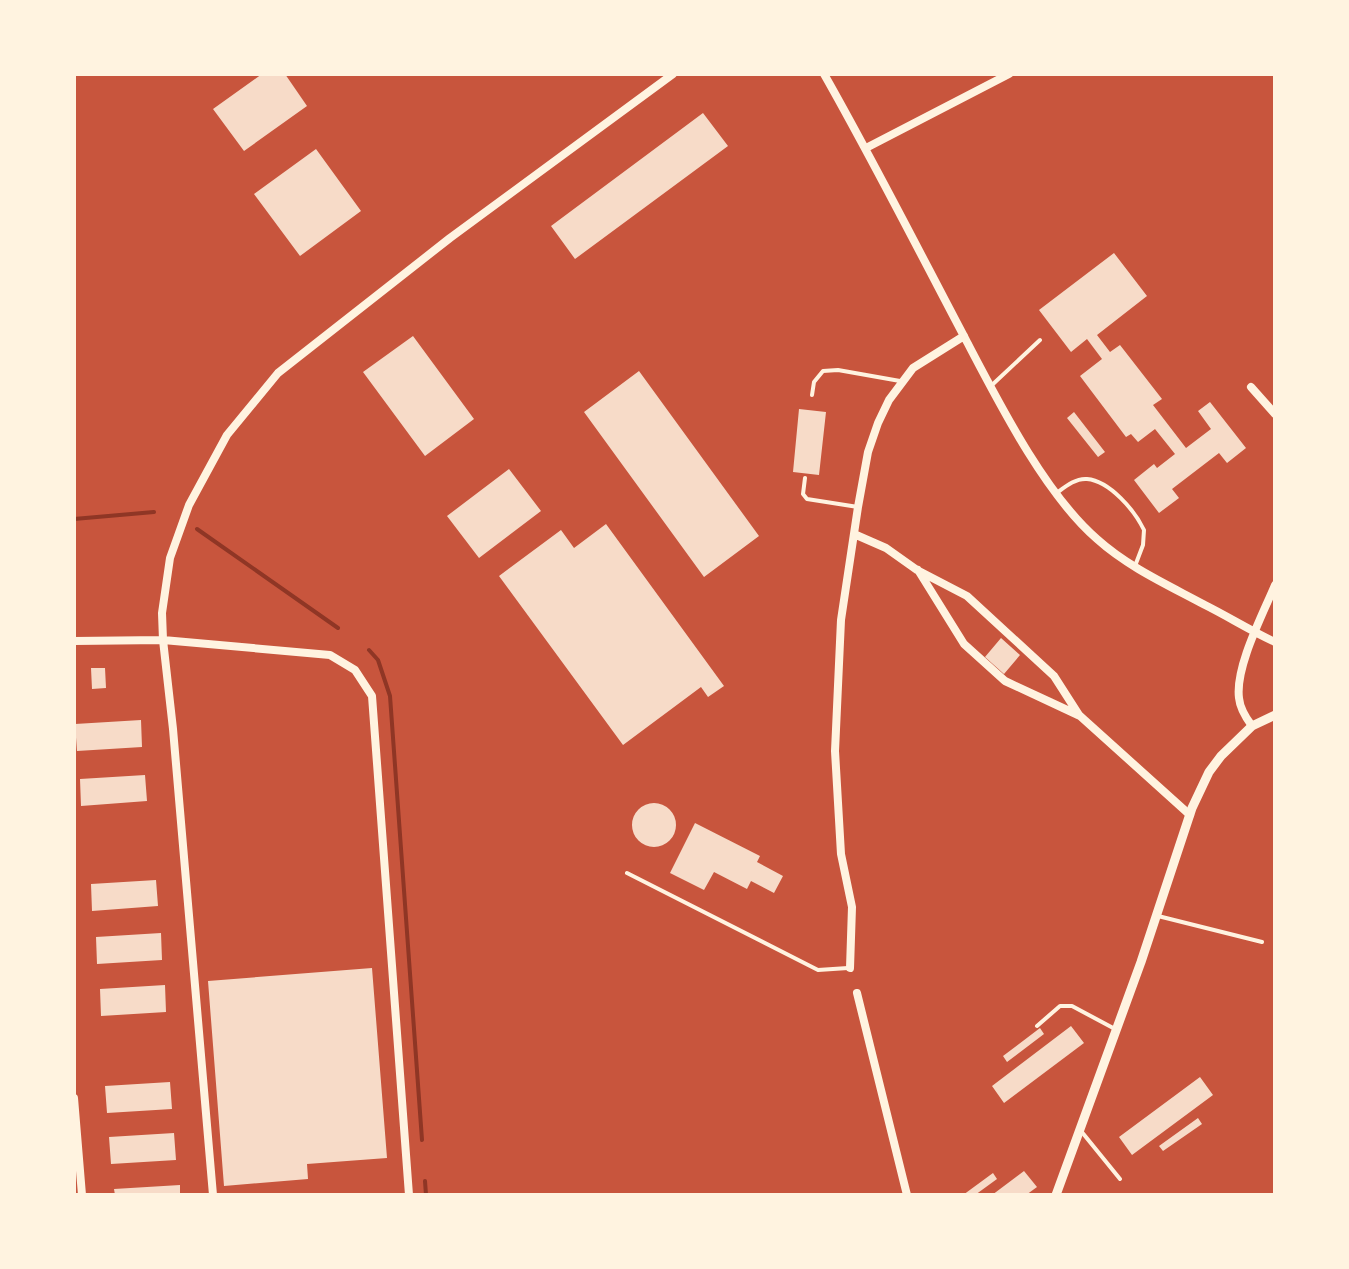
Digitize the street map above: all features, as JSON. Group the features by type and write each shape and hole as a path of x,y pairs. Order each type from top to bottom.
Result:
{"street":[{"path":"213,1195 163,640 165,587 179,531 213,458 278,373 346,318 673,74"},
{"path":"824,74 990,386 1071,514 1097,539 1135,566 1275,642"},
{"path":"866,148 1009,74"},
{"path":"850,968 852,907 841,854 835,751 841,620 858,507 868,452 878,423 901,381 913,368 964,336"},
{"path":"1251,387 1275,414"},
{"path":"854,534 878,544 917,570 967,596 1054,676 1079,715 1190,815"},
{"path":"917,570 964,644 1005,681 1079,715"},
{"path":"1252,726 1243,713 1238,696 1255,633 1275,585"},
{"path":"74,641 163,640 330,655 355,670 372,696 409,1195"},
{"path":"1056,1195 1190,815 1215,764 1252,726 1275,715"},
{"path":"857,993 907,1195"},
{"path":"74,1098 82,1195"}],"lane":[{"path":"990,386 1040,340"},
{"path":"812,395 814,382 823,371 838,370 901,381"},
{"path":"805,478 803,494 807,499 858,507"},
{"path":"1056,492 1069,484 1088,479 1116,495 1144,530 1143,545 1135,566"},
{"path":"627,873 818,970 850,968"},
{"path":"1156,916 1262,942"},
{"path":"1037,1026 1060,1006 1072,1006 1115,1029"},
{"path":"1079,1129 1120,1179"}],"building":[{"path":"262,74 285,74 307,106 244,151 213,109"},
{"path":"703,113 728,146 575,259 551,226"},
{"path":"316,149 361,211 300,256 254,194"},
{"path":"1114,253 1147,296 1097,335 1110,352 1120,345 1162,399 1153,405 1186,448 1211,429 1198,411 1210,402 1246,448 1227,463 1219,453 1172,489 1179,498 1159,513 1134,480 1154,464 1157,468 1175,454 1155,429 1138,442 1131,434 1126,437 1080,376 1102,359 1087,339 1071,352 1039,310"},
{"path":"413,336 474,419 425,456 363,372"},
{"path":"639,371 759,536 704,577 584,412"},
{"path":"799,409 826,412 819,475 793,472"},
{"path":"1074,412 1105,452 1098,457 1067,418"},
{"path":"509,469 541,511 479,558 447,516"},
{"path":"606,524 724,686 708,697 701,687 623,745 499,576 561,530 574,548"},
{"path":"1001,638 1020,655 1004,674 985,657"},
{"path":"91,668 105,668 106,688 92,689"},
{"path":"141,720 142,747 77,751 75,724"},
{"path":"145,775 147,801 81,806 80,779"},
{"path":"654,803 670,809 676,825 670,841 654,847 638,841 632,825 638,809"},
{"path":"695,823 760,856 757,862 783,876 774,893 751,881 747,889 714,872 704,890 670,873"},
{"path":"156,880 158,906 92,911 91,884"},
{"path":"161,933 162,960 97,964 96,937"},
{"path":"372,968 387,1158 307,1164 308,1179 224,1186 208,981"},
{"path":"165,985 166,1012 101,1016 100,989"},
{"path":"1071,1026 1084,1043 1004,1103 992,1086"},
{"path":"1040,1028 1044,1034 1007,1062 1003,1056"},
{"path":"1200,1077 1213,1095 1132,1155 1119,1137"},
{"path":"170,1082 172,1109 107,1113 105,1086"},
{"path":"1198,1118 1202,1124 1163,1151 1159,1146"},
{"path":"174,1133 176,1160 111,1164 109,1137"},
{"path":"1024,1171 1037,1187 1026,1195 992,1195"},
{"path":"993,1173 997,1179 975,1195 963,1195"},
{"path":"180,1185 180,1195 115,1195 114,1189"}],"waterway":[{"path":"74,519 154,512"},
{"path":"197,529 338,628"},
{"path":"369,650 378,660 390,696 422,1140"},
{"path":"425,1181 426,1195"}]}
